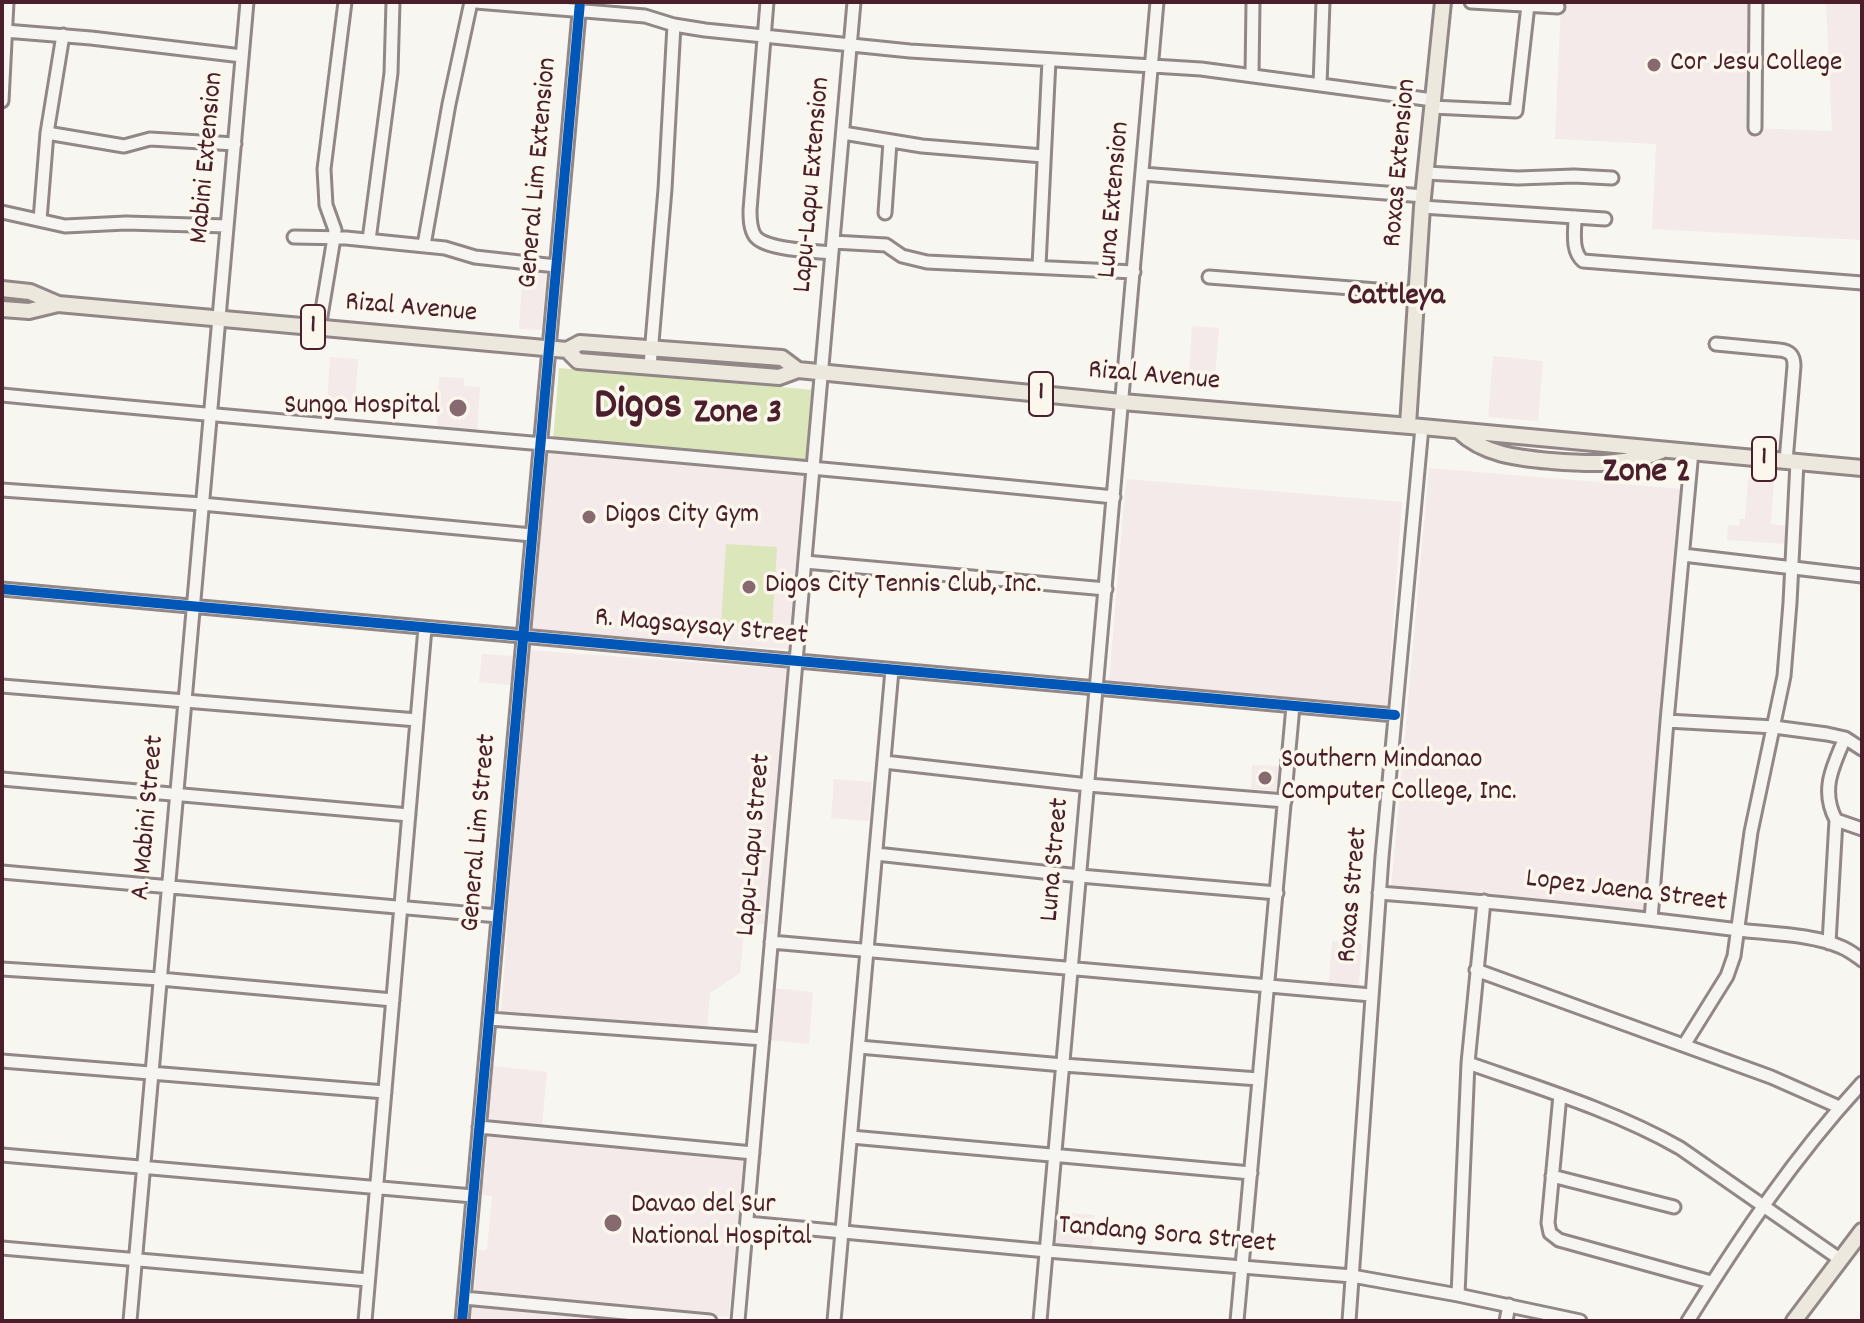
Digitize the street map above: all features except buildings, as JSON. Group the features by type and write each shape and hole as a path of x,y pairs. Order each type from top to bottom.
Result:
{"main road":[{"name":"Roxas Extension","path":"1415,426 1416,293 1443,2"},
{"name":"Rizal Avenue","path":"2,289 30,292 58,304 567,350 580,343 782,358 798,370"},
{"name":"Rizal Avenue","path":"2,309 29,311 58,304"},
{"path":"683,369 685,349"},
{"name":"Rizal Avenue","path":"567,350 578,361 779,377 798,370 1862,468"},
{"name":"Rizal Avenue","path":"1458,430 1488,450 1514,457 1583,464 1642,458 1665,449"},
{"path":"1794,1321 1862,1231"}],"street":[{"path":"2,101 7,2"},
{"name":"Mabini Extension","path":"219,319 247,2"},
{"path":"319,328 335,230 326,205 324,169 345,2"},
{"path":"369,240 391,73 393,2"},
{"path":"424,245 449,104 477,2 579,6 645,16 674,25 764,37 1151,65 1320,85 1433,103 1516,111 1528,5"},
{"path":"767,2 750,210 754,235 763,242 801,250 886,245 902,256 927,262 1134,272"},
{"name":"Lapu-Lapu Extension","path":"821,373 854,2"},
{"name":"Luna Extension","path":"1122,402 1157,2"},
{"path":"1252,76 1253,2"},
{"path":"1320,85 1323,2"},
{"path":"1471,2 1558,7"},
{"path":"1755,128 1756,2"},
{"name":"General Lim Extension","path":"549,348 579,6"},
{"path":"650,366 665,202 674,25"},
{"path":"5,31 242,56"},
{"path":"40,220 47,133 63,35"},
{"path":"1039,266 1049,60"},
{"path":"47,133 124,146 150,139 235,144"},
{"path":"843,133 890,142 1043,156"},
{"path":"885,213 890,142"},
{"path":"1426,173 1518,178 1612,178"},
{"path":"1142,174 1605,219"},
{"path":"2,212 65,226 126,223 227,226"},
{"path":"1575,217 1576,250 1583,261 1862,283"},
{"path":"294,237 424,245 475,257 556,266"},
{"path":"1209,277 1416,293"},
{"name":"A. Mabini Street","path":"130,1321 219,319"},
{"path":"1684,1045 1730,969 1739,930 1751,832 1784,676 1792,568 1793,356 1787,351 1716,344"},
{"name":"General Lim Street","path":"462,1321 549,348"},
{"name":"Lapu-Lapu Street","path":"738,1321 821,373"},
{"path":"2,395 1114,497"},
{"name":"Luna Street","path":"1040,1321 1122,402"},
{"name":"Roxas Street","path":"1349,1321 1415,426"},
{"path":"1651,919 1692,451"},
{"path":"2,490 202,504 532,535"},
{"path":"1683,555 1862,576"},
{"path":"805,562 1106,589"},
{"name":"R. Magsaysay Street","path":"2,589 1395,715"},
{"path":"365,1321 425,628"},
{"path":"834,1321 892,670"},
{"path":"2,686 417,720"},
{"path":"1237,1321 1293,706"},
{"path":"1667,721 1774,727 1845,738 1862,749"},
{"path":"1829,943 1836,820 1828,789 1845,738"},
{"path":"884,762 1088,785 1285,801"},
{"path":"2,779 409,815"},
{"path":"1836,820 1862,829"},
{"path":"876,854 1277,893"},
{"path":"2,872 498,916"},
{"name":"Lopez Jaena Street","path":"1379,893 1484,901 1739,930 1829,943 1845,948 1862,960"},
{"path":"1458,1295 1468,1063 1484,901"},
{"path":"771,942 1371,995"},
{"path":"2,969 160,979 393,1000"},
{"path":"1476,970 1771,1077 1839,1107"},
{"path":"489,1019 763,1039"},
{"path":"859,1047 1259,1079"},
{"path":"2,1061 385,1092"},
{"path":"1468,1063 1560,1095 1661,1137 1841,1260"},
{"path":"1688,1321 1762,1205 1839,1107 1862,1083"},
{"path":"1560,1095 1548,1229 1556,1238 1711,1282"},
{"path":"479,1127 753,1153"},
{"path":"851,1137 1251,1173"},
{"path":"2,1155 473,1196"},
{"path":"1552,1176 1674,1207"},
{"name":"Tandang Sora Street","path":"747,1223 1352,1276 1580,1321"},
{"path":"2,1248 368,1280"},
{"path":"464,1298 710,1321"},
{"path":"1506,1321 1509,1305"}],"shaded area":[{"name":"Cor Jesu College","path":"1561,2 1751,2 1749,128 1832,131 1826,2 1862,2 1862,240 1652,229 1656,144 1555,139"},
{"path":"523,269 546,270 542,330 519,329"},
{"path":"1192,326 1219,328 1214,391 1188,389"},
{"path":"1493,356 1543,361 1538,421 1488,417"},
{"path":"330,357 358,359 355,404 327,402"},
{"name":"Sunga Hospital","path":"439,377 464,378 464,386 480,387 477,432 437,430"},
{"path":"546,451 804,474 788,649 535,632 530,626"},
{"path":"1429,468 1683,489 1645,911 1391,888"},
{"path":"1126,479 1402,502 1387,707 1109,681"},
{"path":"1748,479 1774,481 1771,524 1787,526 1786,544 1727,540 1728,525 1739,526 1740,519 1745,519"},
{"path":"528,650 787,669 767,924 745,925 740,973 710,993 707,1030 501,1012"},
{"path":"482,654 513,656 510,685 479,682"},
{"name":"Southern Mindanao Computer College, Inc.","path":"1252,765 1280,766 1278,791 1251,789"},
{"path":"834,779 872,782 869,821 831,818"},
{"path":"1332,941 1362,944 1359,985 1329,983"},
{"path":"772,988 813,992 809,1044 768,1040"},
{"path":"493,1066 547,1072 542,1125 488,1119"},
{"name":"Davao del Sur National Hospital","path":"488,1134 744,1158 729,1317 474,1293 478,1250 487,1250 492,1196 482,1195"},
{"path":"1057,1212 1095,1215 1092,1247 1054,1244"},
{"path":"470,1305 640,1321 469,1321"}],"green space":[{"path":"559,368 814,390 807,462 553,440"},
{"name":"Digos City Tennis Club, Inc.","path":"726,544 777,547 772,629 721,626"}],"cycle path":[{"path":"462,1321 580,2"},
{"path":"2,589 1395,715"}],"place":[{"name":"Cor Jesu College","path":"1654,65"},
{"name":"Sunga Hospital","path":"458,408"},
{"name":"Digos City Gym","path":"589,517"},
{"name":"Digos City Tennis Club, Inc.","path":"749,587"},
{"name":"Southern Mindanao Computer College, Inc.","path":"1265,778"},
{"name":"Davao del Sur National Hospital","path":"613,1223"}],"district":[{"name":"Cattleya","path":"1396,299"},
{"name":"Digos","path":"638,410"},
{"name":"Zone 3","path":"738,416"},
{"name":"Zone 2","path":"1647,475"}]}
